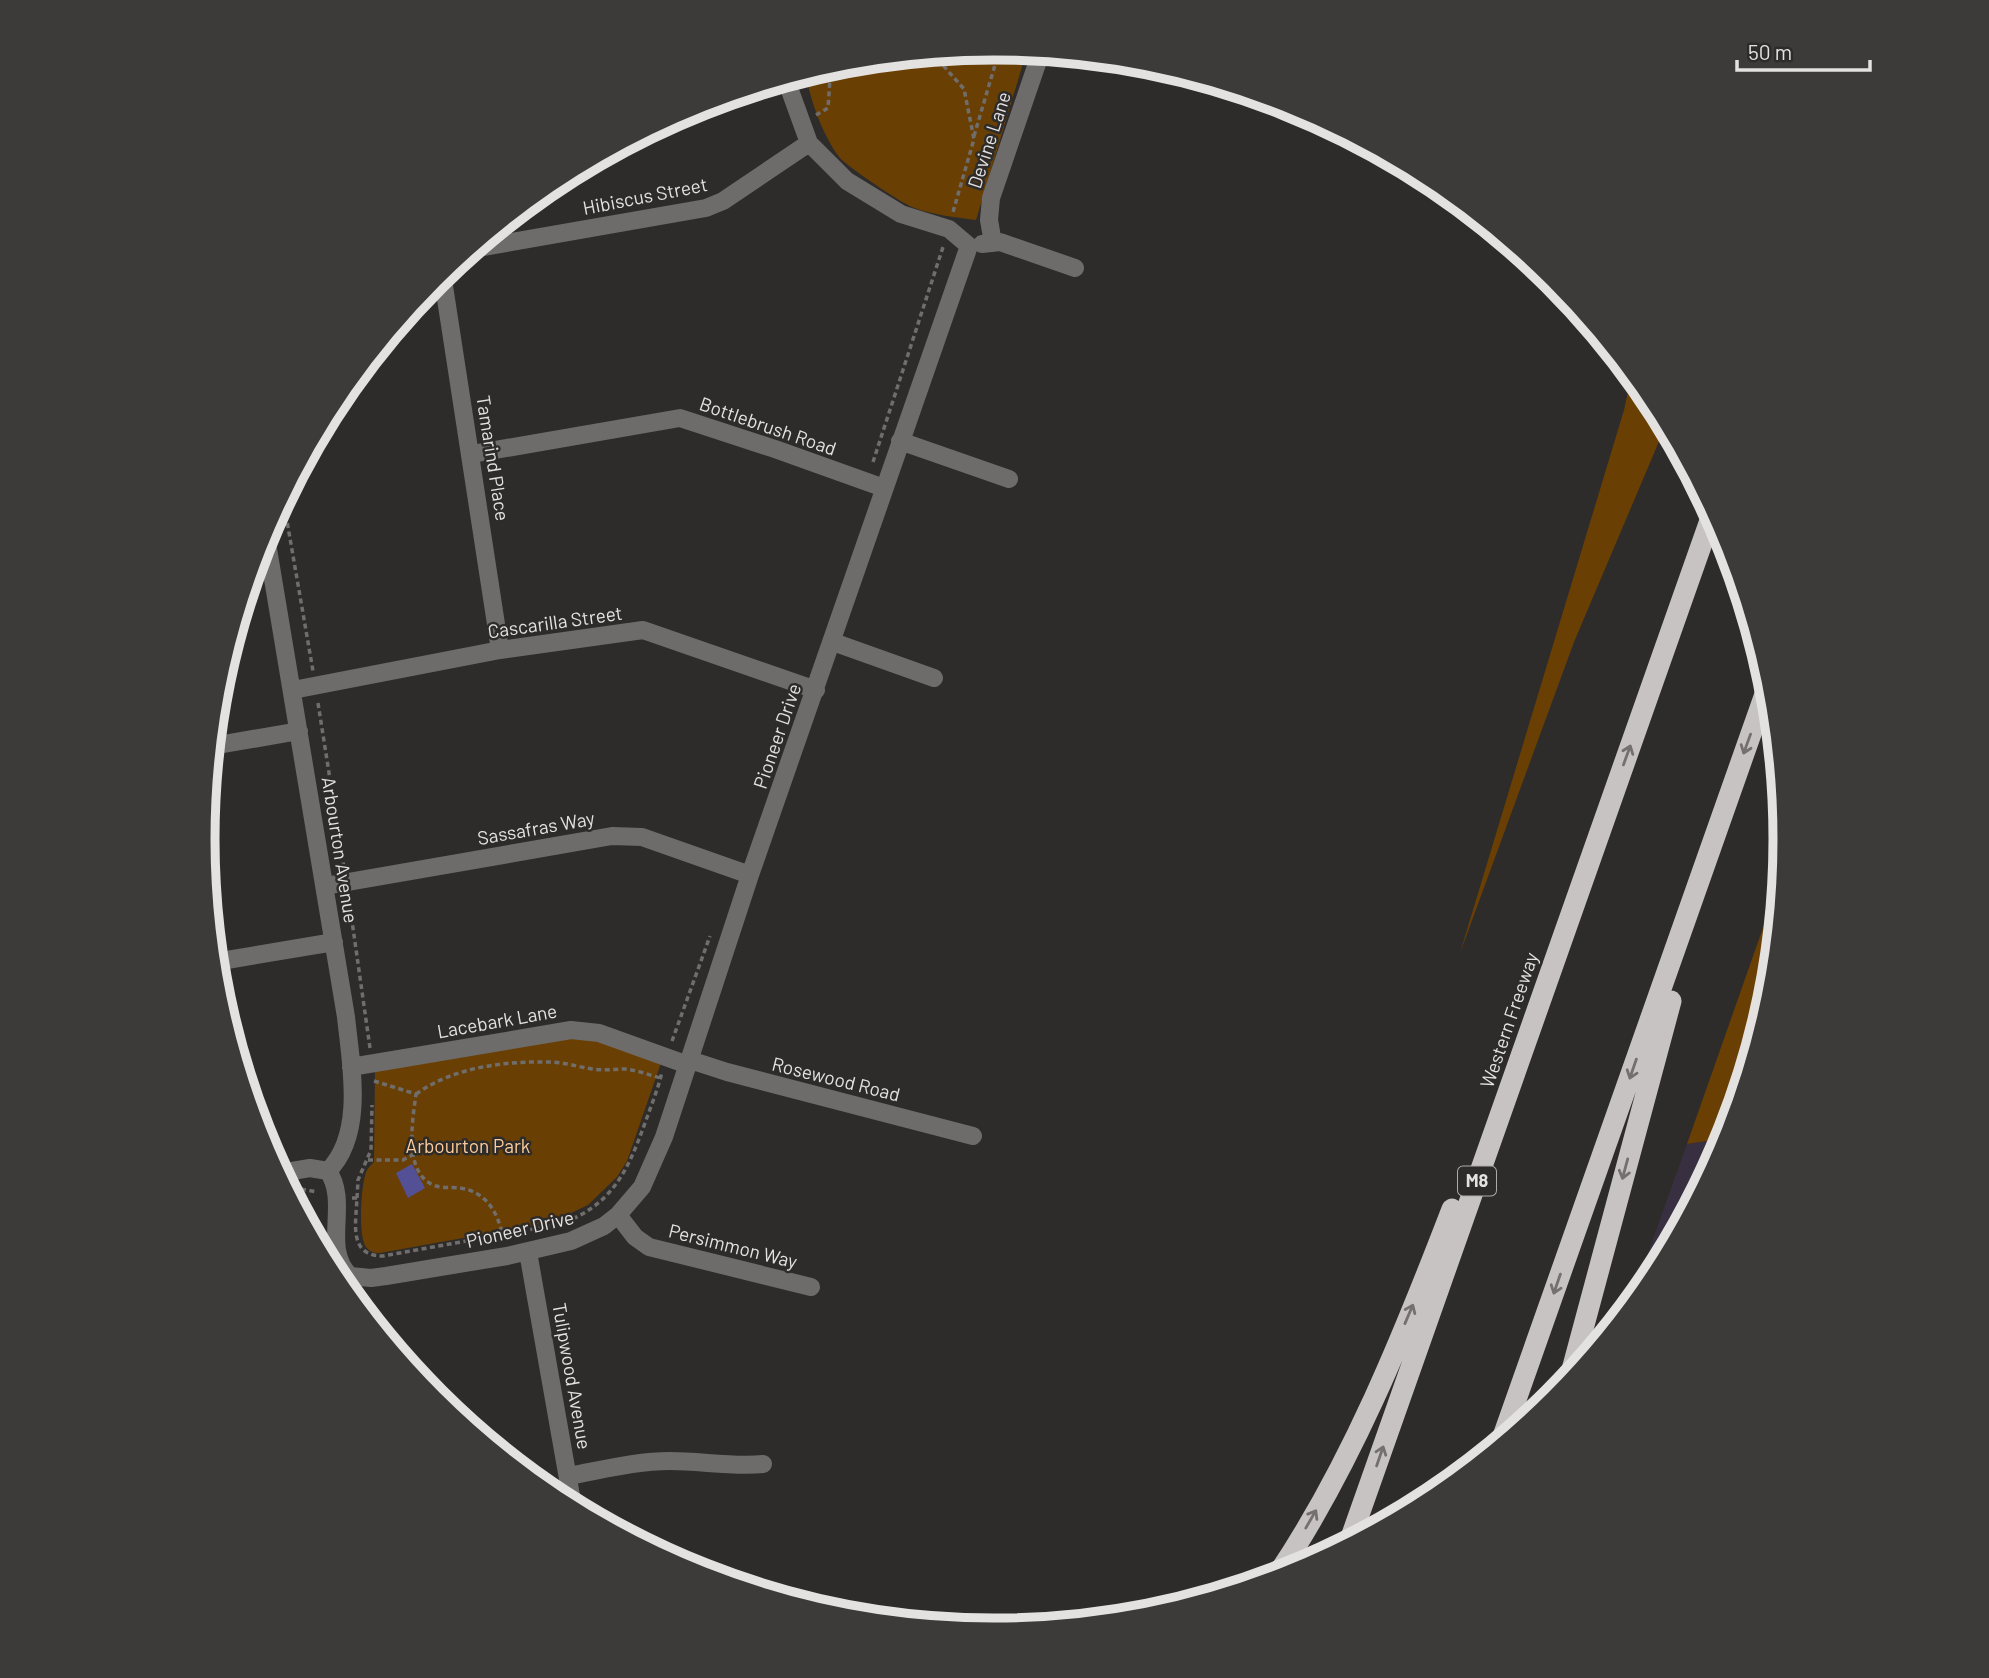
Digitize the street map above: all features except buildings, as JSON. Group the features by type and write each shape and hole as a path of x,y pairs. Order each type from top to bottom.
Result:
{"highway":[{"name":"Western Freeway","path":"1353,1530 1708,526"},
{"path":"1507,1426 1761,702"},
{"path":"1285,1562 1333,1480 1380,1382 1433,1259 1604,819"},
{"path":"1575,1360 1720,819"}],"street":[{"name":"Devine Lane","path":"993,243 989,220 991,198 1038,61"},
{"path":"789,87 809,142 847,181 901,214 949,229 969,246 1000,242 1075,268"},
{"name":"Hibiscus Street","path":"490,246 706,208 723,201 809,142"},
{"name":"Pioneer Drive","path":"352,1281 550,1248 589,1234 618,1215 646,1178 664,1137 751,875 833,642 875,485 901,440 969,246"},
{"name":"Tamarind Place","path":"444,287 500,650"},
{"name":"Bottlebrush Road","path":"472,454 680,418 875,485"},
{"path":"901,440 1009,479"},
{"name":"Arbourton Avenue","path":"269,554 346,1017 351,1067 349,1138 336,1163 328,1171"},
{"name":"Cascarilla Street","path":"293,690 500,650 643,630 816,690"},
{"path":"833,642 934,678"},
{"path":"221,744 299,731"},
{"name":"Sassafras Way","path":"325,887 612,836 642,838 751,875"},
{"path":"225,960 334,942"},
{"name":"Lacebark Lane","path":"351,1067 570,1030 599,1034 689,1063"},
{"name":"Rosewood Road","path":"689,1063 973,1136"},
{"path":"289,1171 310,1168 328,1171 335,1183 336,1246 341,1264"},
{"name":"Persimmon Way","path":"618,1215 635,1237 649,1247 811,1287"},
{"name":"Tulipwood Avenue","path":"528,1252 571,1493"},
{"path":"568,1476 668,1461 763,1464"}],"path":[{"path":"875,485 997,60"},
{"path":"940,61 964,89 974,139"},
{"path":"802,122 828,108 830,77"},
{"path":"298,1189 307,1188 337,1198 357,1198 358,1244 363,1252 371,1256 503,1236 559,1224 589,1211 628,1169 711,932"},
{"path":"507,1256 499,1218 487,1201 462,1188 447,1188 427,1182 421,1174 411,1143 416,1094 432,1082 451,1075 518,1062 552,1062 596,1070 625,1069 681,1086"},
{"path":"372,1080 416,1094"},
{"path":"368,1160 403,1160 414,1154"}],"shaded area":[{"path":"1714,1140 1670,1229 1639,1277 1687,1144"}],"green space":[{"path":"944,61 1024,61 976,220 912,207 853,169 840,158 828,140 808,82 893,66"},
{"path":"1629,387 1662,436 1574,642 1460,953"},
{"path":"1770,907 1759,991 1733,1090 1714,1140 1687,1144"},
{"name":"Arbourton Park","path":"580,1037 599,1040 661,1063 627,1161 617,1177 588,1205 552,1222 380,1253 368,1249 363,1241 361,1201 368,1168 374,1162 375,1071"}]}
